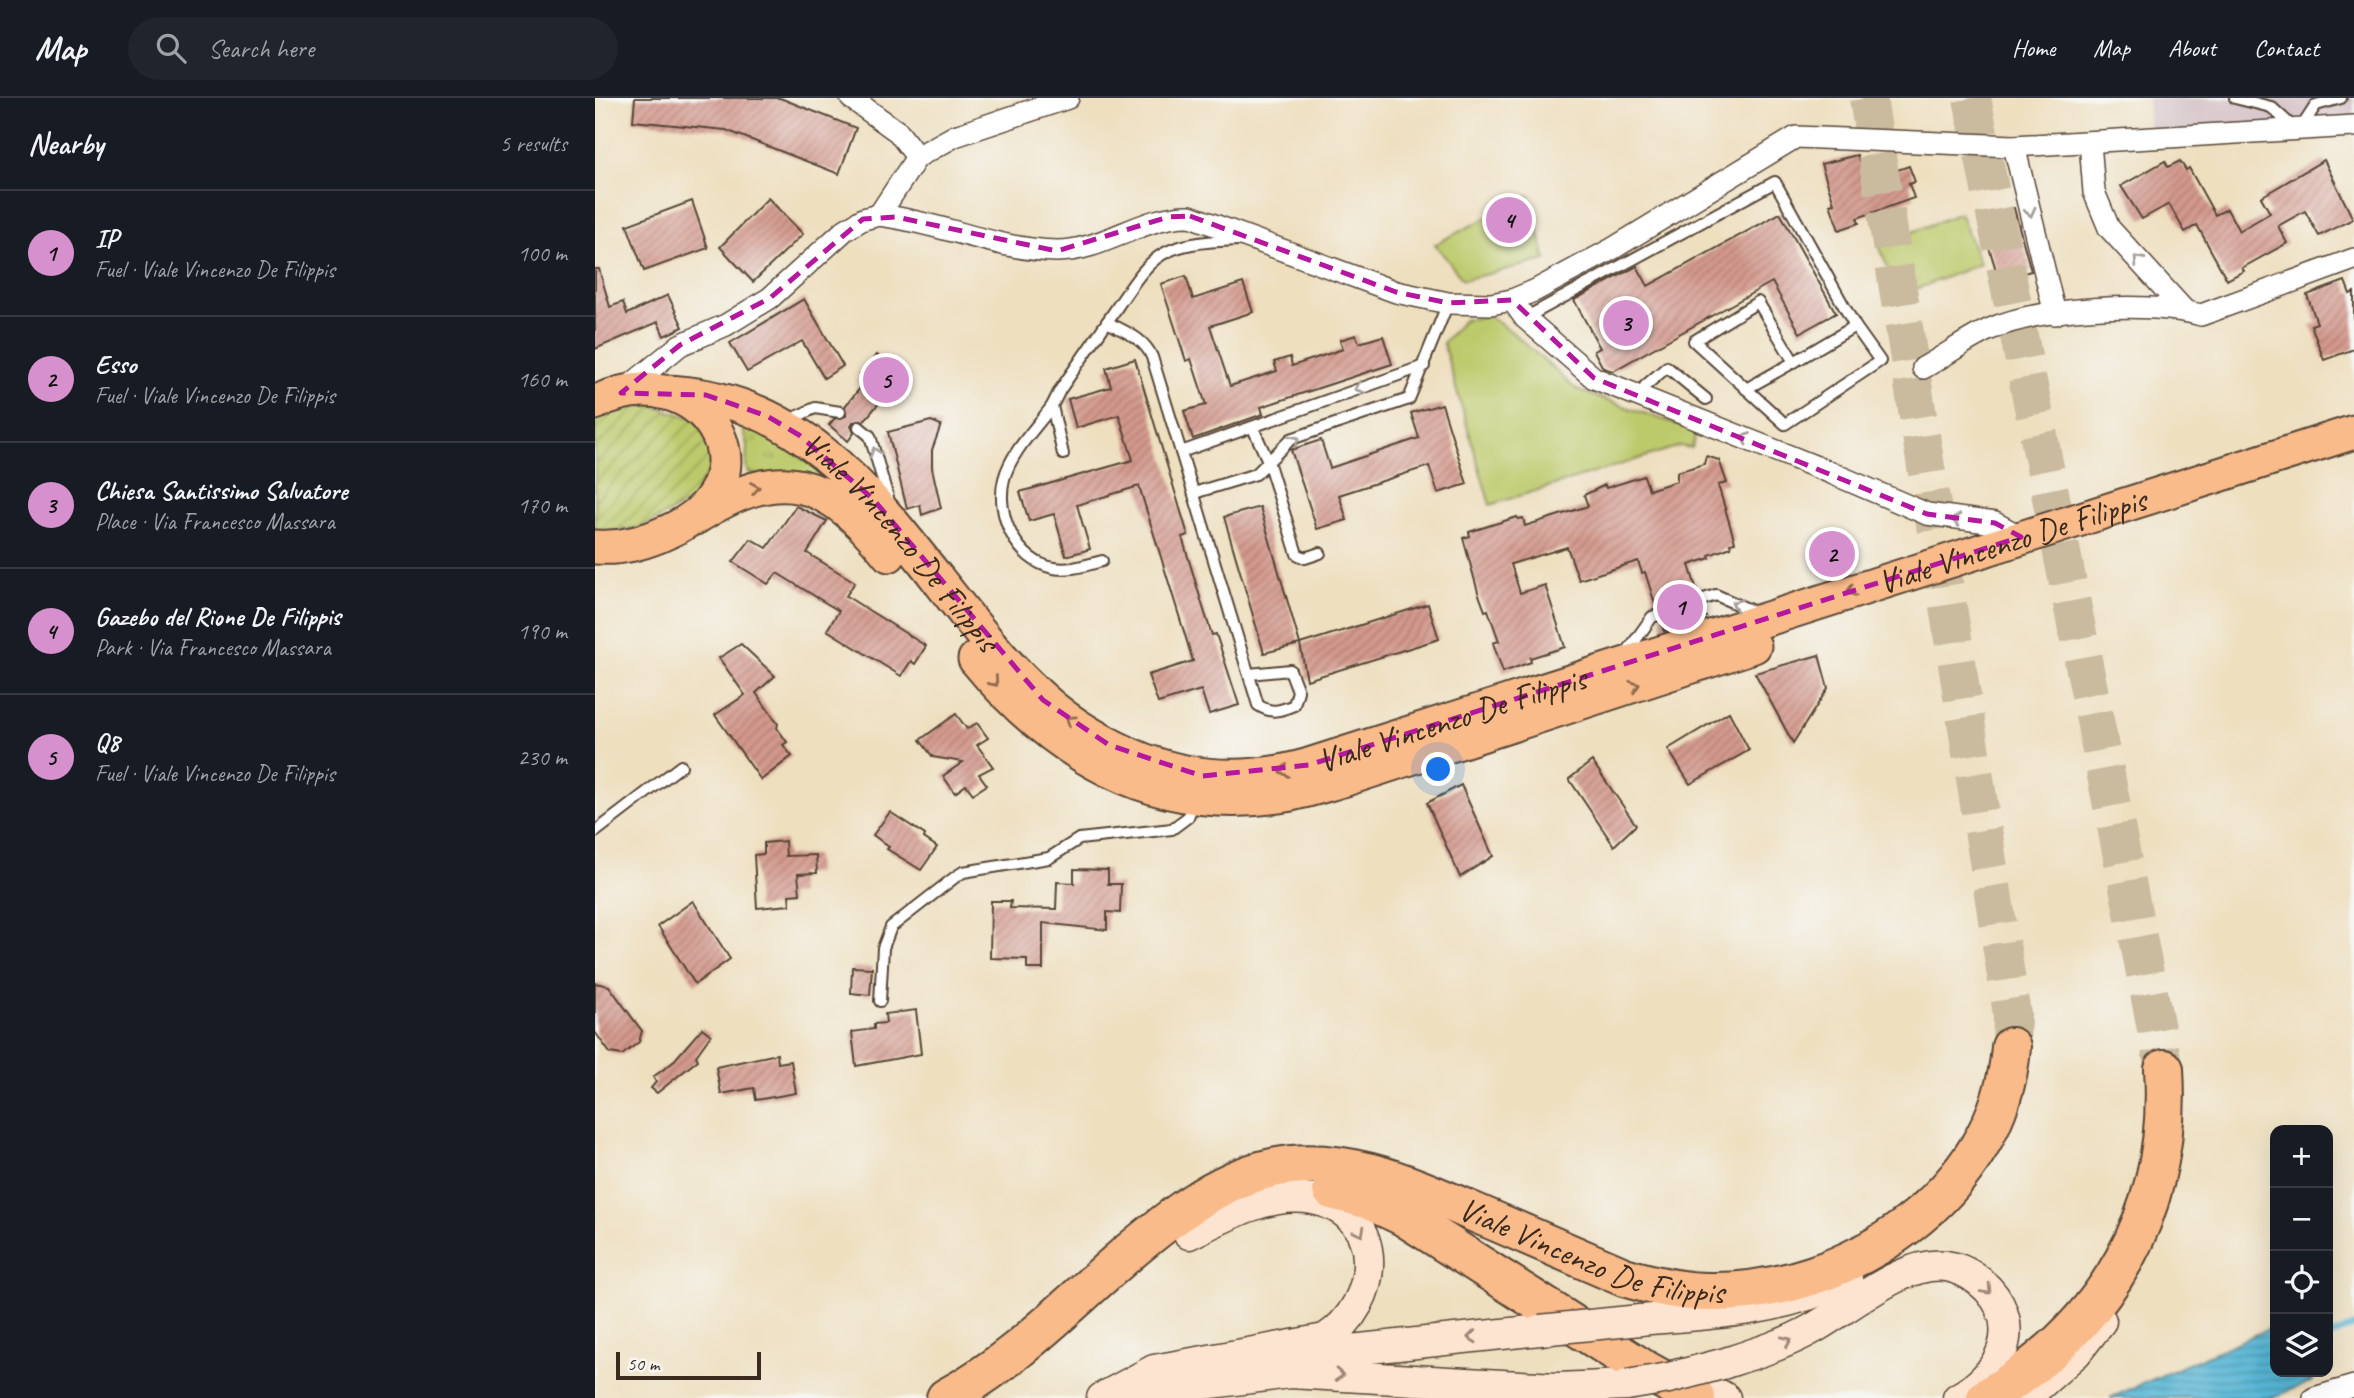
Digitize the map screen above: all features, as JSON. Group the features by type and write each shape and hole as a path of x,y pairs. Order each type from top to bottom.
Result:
{"highway":[{"name":"Viale Vincenzo De Filippis","path":"946,1398 994,1370 1026,1346 1101,1276 1183,1223 1229,1182 1295,1165 1321,1165 1367,1173 1402,1183 1624,1277 1649,1284 1707,1292 1770,1287 1854,1259 1905,1228 1943,1192 1981,1144 1993,1122 2011,1058"},
{"path":"1986,1398 2032,1367 2057,1344 2083,1318 2120,1269 2144,1219 2165,1138 2164,1069"},
{"name":"Viale Vincenzo De Filippis","path":"991,1398 1044,1362 1161,1255 1183,1223 1264,1193 1318,1188 1351,1193 1385,1206 1421,1226 1640,1367 1696,1398"}],"main road":[{"name":"Viale Vincenzo De Filippis","path":"662,392 688,401 700,410 715,426 724,448 720,480 695,517"},
{"name":"Viale Vincenzo De Filippis","path":"605,398 662,392 706,395 749,408 782,424 852,477 1011,667 1043,700 1109,745 1178,772 1227,778 1288,771 2021,537 2354,444"},
{"path":"2289,461 2354,424"},
{"name":"Viale Vincenzo De Filippis","path":"595,547 636,544 695,517 729,496 761,486 796,487 830,497 861,521 996,685 1038,726 1106,769 1149,787 1195,797 1232,800 1280,796 1346,779 2289,461 2354,432"},
{"name":"Viale Vincenzo De Filippis","path":"2289,461 2354,455"},
{"path":"1112,1398 1190,1373 1245,1362 1727,1313 1791,1302 1819,1293 1878,1261 1932,1218 1972,1173 1987,1149 1998,1123 2011,1058"},
{"path":"2025,1398 2076,1353 2132,1274 2149,1238 2160,1203 2165,1138"},
{"path":"1183,1223 1226,1192 1281,1177 1329,1177 1365,1183 1404,1199 1577,1312 1725,1398"},
{"path":"1102,1398 1154,1370 1325,1339 1346,1322 1366,1286 1369,1256 1361,1232 1346,1214 1325,1202 1296,1197 1183,1223"},
{"path":"1151,1398 1203,1384 1290,1373 1546,1388 1627,1385 1669,1378 1723,1364 1782,1344 1813,1329 1900,1276 1921,1267 1951,1266 1972,1276 1993,1295 2005,1317 2007,1330 2002,1355 1994,1368 1958,1398"}],"street":[{"path":"851,98 898,132 917,157"},
{"path":"879,215 917,157 955,136 1068,98"},
{"path":"605,398 680,345 726,325 770,298 845,230 863,219 879,215 1013,246 1057,251 1094,244 1149,223 1179,216 1207,220 1396,292 1448,303 1491,304 1512,300 1612,249 1796,137 2014,146 2354,127"},
{"path":"2090,142 2094,192 2105,219 2184,310"},
{"path":"2014,146 2055,314"},
{"path":"1923,368 1990,329 2055,314 2100,308 2184,310 2201,315 2354,259"},
{"path":"1512,300 1525,318 1581,370 1641,398 1927,514 1995,523 2021,537"},
{"path":"2314,1398 2354,1386"}],"lane":[{"path":"2235,98 2271,107 2298,130 2316,105 2341,98"},
{"path":"1525,318 1775,182 1855,326 1881,361 1785,424 1694,341 1758,302 1794,362"},
{"path":"1102,561 1070,569 1041,565 1027,557 1008,525 1003,508 1005,477 1011,461 1052,406 1060,390 1139,275 1167,250 1196,241 1259,239"},
{"path":"1194,494 1256,474 1291,439 1409,399 1448,303"},
{"path":"1107,322 1147,347 1258,705 1266,711 1279,711 1294,705 1298,691 1290,670 1249,674"},
{"path":"1746,389 1855,326"},
{"path":"1181,452 1424,366"},
{"path":"1641,398 1645,386 1667,367 1706,399"},
{"path":"1052,406 1063,454"},
{"path":"782,424 815,408 840,412"},
{"path":"859,427 871,441 897,528"},
{"path":"1253,428 1268,461 1297,554 1305,558 1320,554"},
{"path":"1704,599 1716,595 1767,618"},
{"path":"1618,666 1652,617 1658,615"},
{"path":"595,832 681,766"},
{"path":"880,1001 883,948 891,927 963,872 1049,858 1079,839 1172,829 1188,817 1195,797"}],"highlighted area":[{"path":"1190,216 1396,292 1448,303 1512,300 1594,378 1927,514 1995,523 2021,537 1309,765 1202,776 1109,745 1043,700 873,499 799,435 767,416 706,395 621,393 680,345 770,298 863,219 896,217 1057,251 1168,217"}],"shaded area":[{"path":"2148,98 2354,98 2354,127 2149,141"}],"green space":[{"path":"1529,196 1546,260 1463,280 1435,244"},
{"path":"1960,213 1980,264 1898,296 1879,245"},
{"path":"1488,316 1512,332 1577,390 1696,431 1692,448 1680,446 1490,505 1443,343 1464,320"},
{"path":"652,406 696,419 715,459 692,501 642,527 595,533 595,417 635,407"},
{"path":"743,417 851,492 751,474 746,469 747,445 740,422"}],"water":[{"path":"2270,1328 2270,1377 2314,1377 2311,1382 2272,1398 2110,1398"}],"building":[{"path":"635,98 780,98 856,128 839,174 726,130 633,121"},
{"path":"1857,155 1866,181 1909,166 1915,182 1909,184 1914,198 1857,218 1859,223 1839,230 1830,204 1834,203 1821,164"},
{"path":"2324,160 2353,219 2319,236 2305,211 2278,226 2287,243 2242,268 2244,271 2227,280 2197,225 2185,232 2169,204 2142,219 2121,186 2165,161 2168,167 2180,161 2186,170 2189,168 2215,215 2227,209 2239,231 2270,213 2261,197"},
{"path":"768,198 803,234 753,282 720,247"},
{"path":"692,201 708,248 644,271 627,225"},
{"path":"2014,208 2031,271 1999,280 1980,218"},
{"path":"1780,213 1836,313 1800,333 1772,282 1613,371 1603,368 1594,351 1600,348 1574,300 1637,266 1648,286"},
{"path":"595,269 599,269 610,307 623,302 627,314 668,295 683,327 664,336 658,322 595,349"},
{"path":"1186,276 1193,299 1243,283 1253,312 1210,326 1230,386 1277,371 1274,362 1290,357 1292,366 1343,349 1340,340 1356,335 1359,343 1383,336 1392,364 1261,407 1263,414 1193,439 1184,411 1206,405 1191,359 1186,361 1161,284"},
{"path":"2345,281 2350,294 2354,292 2354,349 2324,360 2311,325 2317,323 2307,295"},
{"path":"804,299 843,366 824,378 802,341 747,372 730,343"},
{"path":"877,355 912,385 896,405 885,396 864,421 853,422 851,426 854,433 848,441 829,425 834,419 846,416 845,406 867,380 860,374"},
{"path":"1135,359 1188,535 1182,537 1203,607 1212,635 1216,634 1239,705 1209,714 1201,690 1158,703 1148,675 1193,661 1139,486 1077,505 1090,549 1066,556 1054,514 1029,521 1020,492 1133,460 1119,415 1076,428 1068,399 1111,387 1106,368"},
{"path":"1442,404 1467,484 1438,493 1429,466 1339,495 1347,520 1317,529 1291,450 1321,440 1330,468 1419,438 1411,413"},
{"path":"931,421 941,425 932,450 932,468 941,508 922,515 920,505 907,509 888,432"},
{"path":"1706,456 1719,460 1727,483 1718,485 1735,542 1730,543 1731,547 1709,555 1710,558 1689,565 1698,594 1696,601 1706,617 1664,631 1661,622 1665,612 1656,607 1645,572 1642,573 1638,561 1579,580 1567,547 1511,564 1520,593 1545,585 1565,647 1530,658 1531,662 1503,672 1493,643 1499,641 1488,610 1485,611 1478,592 1463,538 1470,536 1469,532 1517,517 1523,518 1525,526 1588,506 1584,495 1605,485 1606,488 1644,476 1649,490 1677,481 1677,472 1704,464"},
{"path":"796,506 827,521 807,553 855,582 846,596 926,646 915,664 911,661 901,676 827,630 839,611 777,573 768,584 733,562 751,539 767,548"},
{"path":"1260,507 1300,644 1264,653 1224,517"},
{"path":"1428,604 1439,639 1307,680 1300,644"},
{"path":"741,644 775,676 756,693 778,724 777,728 787,742 783,745 792,756 761,780 715,715 745,695 719,658"},
{"path":"1819,655 1828,688 1793,743 1755,673"},
{"path":"1729,712 1749,750 1690,784 1668,749"},
{"path":"956,714 967,729 977,723 988,738 977,745 993,767 979,774 987,785 973,794 966,785 955,793 943,776 963,762 933,757 920,740"},
{"path":"1592,761 1636,825 1614,846 1569,779"},
{"path":"1461,785 1493,856 1460,877 1427,803"},
{"path":"890,812 925,835 924,838 937,847 921,870 887,849 889,847 873,835"},
{"path":"785,841 786,856 816,855 817,873 798,874 800,894 789,895 790,905 757,908 754,855 764,854 764,843"},
{"path":"1074,869 1108,870 1108,884 1121,884 1120,913 1107,912 1107,930 1043,923 1043,969 1027,969 1027,959 990,958 991,901 1011,901 1010,908 1056,909 1057,882 1074,883"},
{"path":"693,901 730,959 695,984 658,926"},
{"path":"852,967 872,968 870,995 851,993"},
{"path":"595,983 609,986 642,1031 639,1042 622,1055 610,1053 595,1032"},
{"path":"916,1010 921,1054 856,1066 852,1032 874,1029 874,1024 886,1023 885,1014"},
{"path":"702,1028 711,1035 696,1056 698,1060 657,1093 651,1088 656,1082 653,1077 672,1063"},
{"path":"777,1054 778,1063 791,1061 796,1093 756,1100 754,1088 721,1094 716,1067"}],"waterway":[{"path":"2333,1335 2354,1326"}],"tunnel":[{"path":"1868,98 2012,1014 2011,1047"},
{"path":"1972,98 2164,1069"}],"place":[{"name":"Gazebo del Rione De Filippis","path":"1509,220"},
{"name":"Chiesa Santissimo Salvatore","path":"1626,323"},
{"name":"Q8","path":"886,380"},
{"name":"Esso","path":"1832,554"},
{"name":"IP","path":"1680,607"}]}
